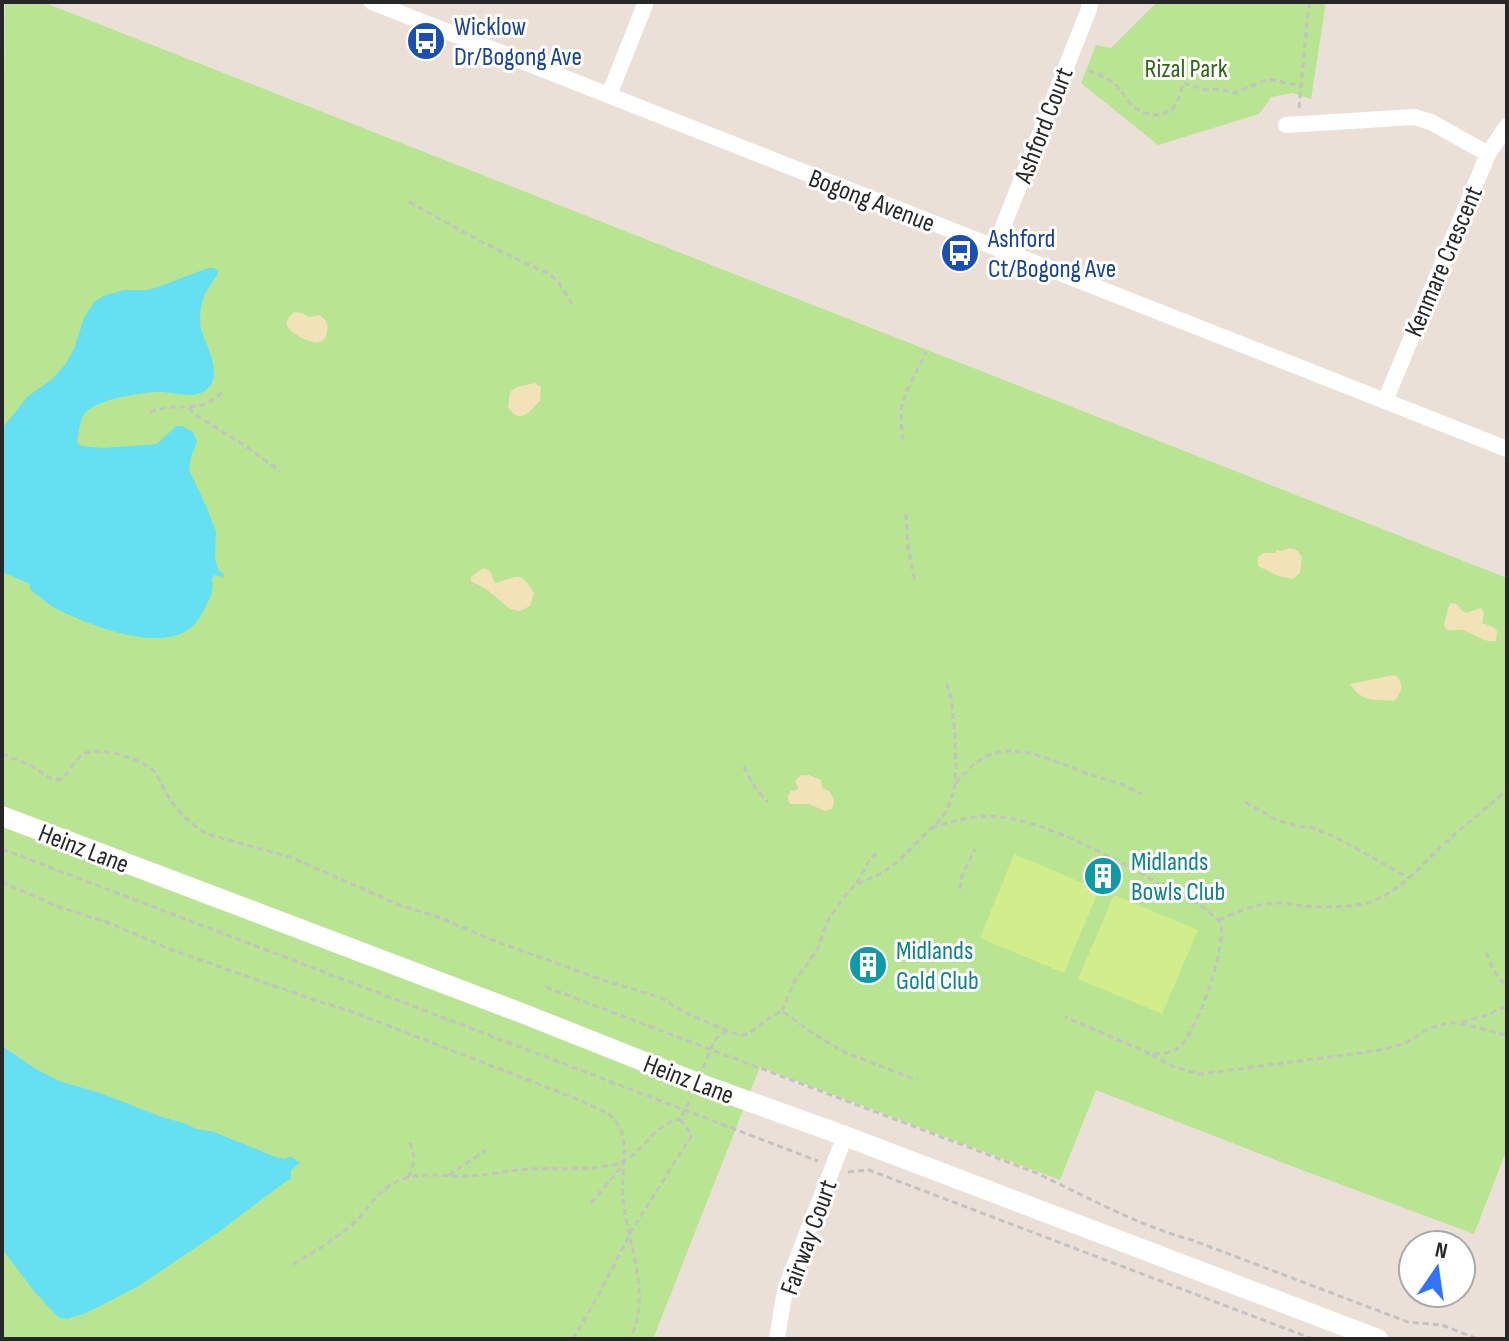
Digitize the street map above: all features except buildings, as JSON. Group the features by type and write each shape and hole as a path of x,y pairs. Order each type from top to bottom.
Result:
{"street":[{"name":"Bogong Avenue","path":"372,2 393,6 609,95 1507,449"},
{"path":"609,95 646,2"},
{"name":"Ashford Court","path":"995,247 1090,2"},
{"path":"1292,124 1414,117 1431,122 1488,154"},
{"name":"Kenmare Crescent","path":"1385,401 1488,154 1507,126"},
{"name":"Heinz Lane","path":"2,816 1378,1339"},
{"name":"Fairway Court","path":"777,1339 788,1282 845,1136"}],"path":[{"path":"1292,124 1301,86 1309,2"},
{"path":"1089,70 1111,81 1142,113 1153,115 1169,111 1174,106 1183,83 1235,93 1272,80 1301,86"},
{"path":"409,202 551,275 573,305"},
{"path":"903,440 903,403 926,352"},
{"path":"150,412 208,404 225,390"},
{"path":"189,408 280,471"},
{"path":"906,514 915,582"},
{"path":"855,885 894,865 947,810 954,786 955,735 946,680"},
{"path":"2,754 59,780 77,759 93,750 110,752 142,764 156,773 165,792 201,831 290,857 402,906 436,916 604,981 661,998 686,1013 743,1035 782,1011 794,982 817,950 829,918 876,853"},
{"path":"954,786 982,758 1004,751 1057,760 1141,794"},
{"path":"744,767 756,789 768,802"},
{"path":"1219,921 1268,903 1332,906 1370,902 1409,878 1453,835 1507,790"},
{"path":"1245,802 1277,820 1331,835 1409,878"},
{"path":"932,828 983,816 1022,821 1112,859 1211,913 1219,921 1223,931 1218,956 1192,1030 1173,1050 1147,1052"},
{"path":"2,849 834,1167 848,1172 869,1170 1313,1339"},
{"path":"960,889 962,876 975,849"},
{"path":"2,882 172,950 383,1023 608,1113 620,1127 625,1147 622,1189 637,1262 637,1321 630,1339"},
{"path":"1486,953 1494,971 1507,988"},
{"path":"546,987 1034,1172 1159,1230 1408,1322 1442,1325 1478,1339"},
{"path":"1065,1017 1174,1067 1200,1074 1375,1051 1406,1043 1436,1026 1484,1016 1507,1006"},
{"path":"782,1011 844,1052 917,1080"},
{"path":"1458,1023 1507,1035"},
{"path":"680,1119 691,1100 710,1050 719,1036 730,1032"},
{"path":"591,1203 624,1163 660,1128 680,1119"},
{"path":"573,1339 630,1236 692,1135 680,1119"},
{"path":"407,1178 413,1165 410,1142"},
{"path":"447,1176 486,1150"},
{"path":"293,1264 353,1225 380,1192 407,1178 624,1163"}],"green space":[{"path":"5,2 43,2 1507,578 1507,1149 1476,1229 1461,1229 1096,1090 1060,1180 760,1067 653,1339 2,1339"},
{"name":"Rizal Park","path":"1157,2 1326,2 1311,99 1292,93 1271,97 1259,114 1158,145 1081,83 1096,45 1111,48"},
{"path":"1014,854 1099,890 1064,973 980,938"},
{"path":"1114,895 1198,930 1162,1014 1078,979"}],"sand":[{"path":"294,312 323,318 327,329 323,340 308,341 289,329 287,320"},
{"path":"535,383 541,387 540,401 525,415 512,413 508,407 510,392"},
{"path":"1289,548 1297,550 1302,557 1300,573 1293,579 1278,576 1258,566 1258,557 1263,553"},
{"path":"483,568 490,571 495,583 517,577 525,580 534,593 530,606 520,611 510,609 471,581 471,577"},
{"path":"1451,603 1457,604 1466,613 1481,608 1484,613 1482,623 1497,631 1496,641 1484,640 1462,630 1446,629 1444,625"},
{"path":"1394,675 1400,680 1401,687 1394,701 1364,697 1350,684"},
{"path":"801,775 821,780 822,788 833,797 832,809 825,811 809,804 790,804 789,794 798,790 795,781"}],"water":[{"path":"208,268 218,271 204,298 200,317 214,370 211,384 196,394 145,393 101,403 84,415 77,442 81,446 103,448 157,444 176,426 193,432 197,442 189,470 216,532 215,559 219,571 224,574 223,577 214,575 213,589 202,613 191,627 176,635 157,638 115,632 57,609 30,590 30,584 2,572 2,429 28,396 51,380 65,365 94,302 124,290 158,287"},
{"path":"2,1046 59,1081 196,1129 214,1132 276,1157 285,1159 290,1156 300,1163 291,1170 291,1179 137,1287 86,1313 67,1319 58,1317 2,1249"}],"place":[{"name":"Wicklow Dr/Bogong Ave","path":"426,41"},
{"name":"Ashford Ct/Bogong Ave","path":"960,253"},
{"name":"Midlands Bowls Club","path":"1103,876"},
{"name":"Midlands Gold Club","path":"868,965"}]}
